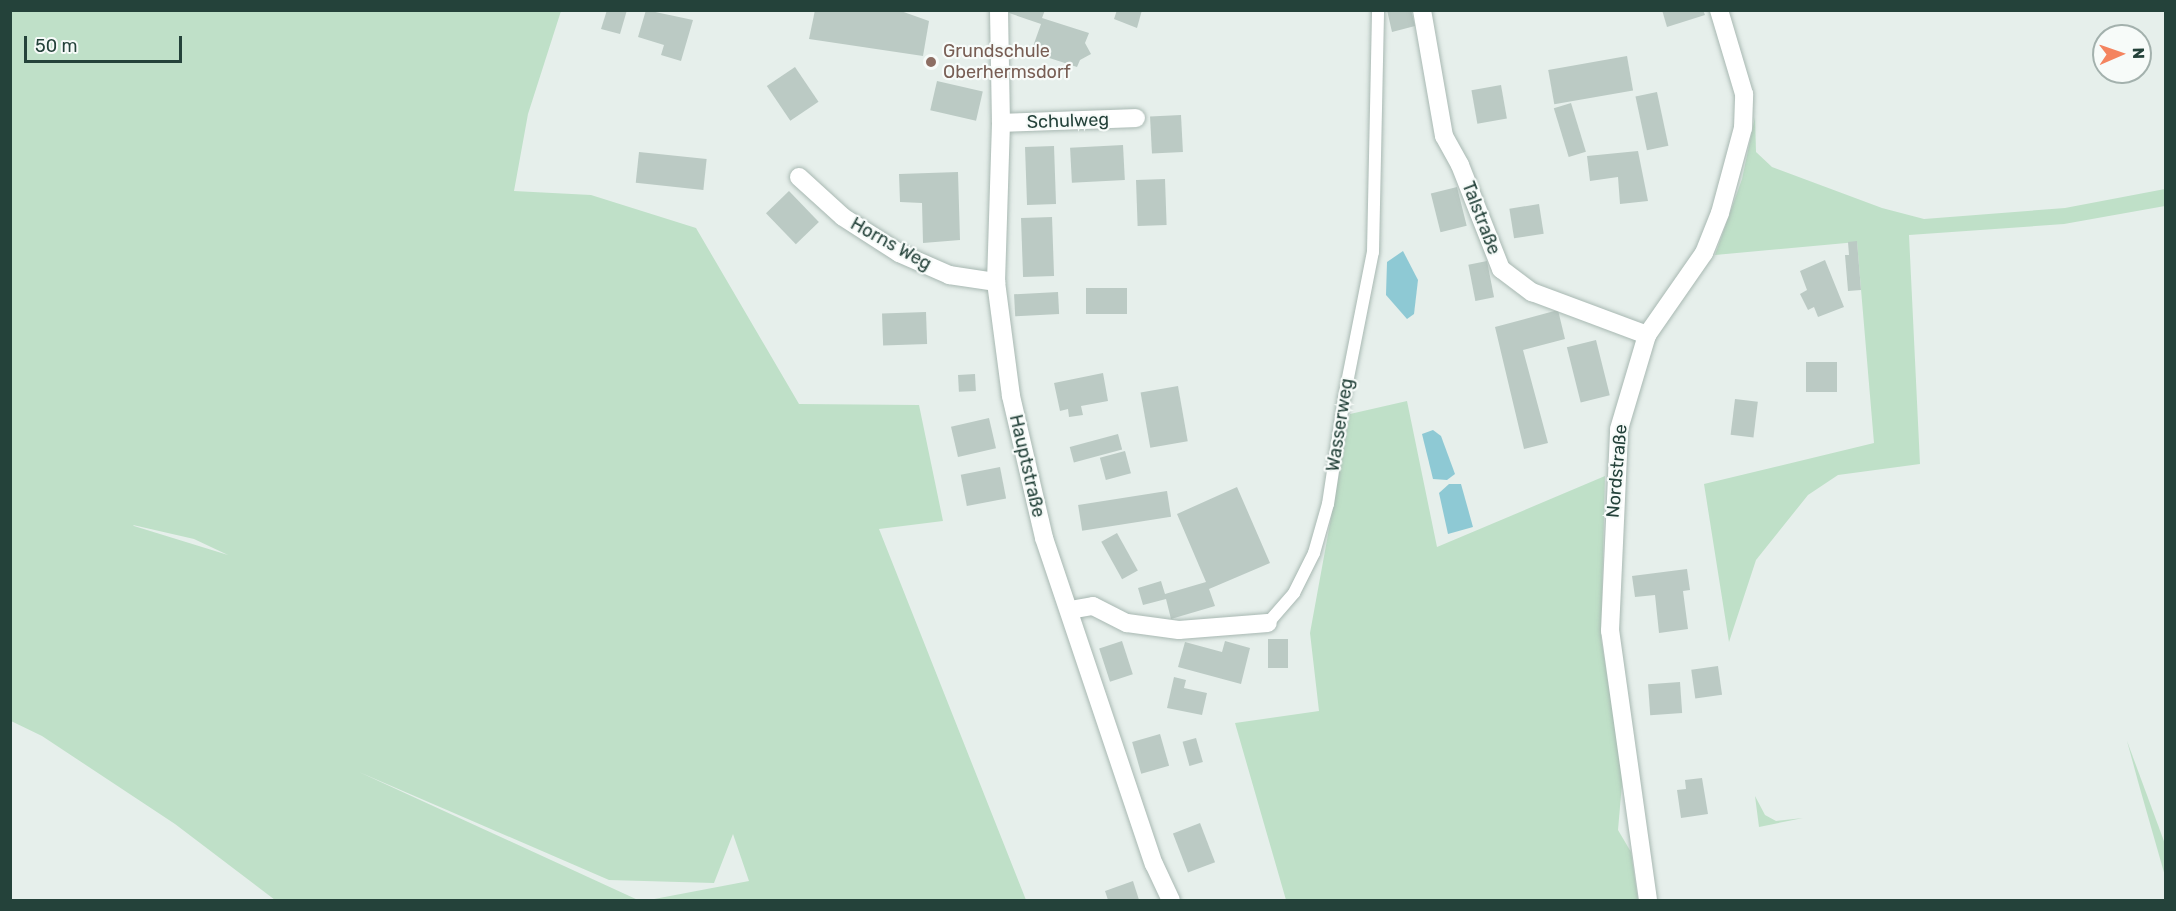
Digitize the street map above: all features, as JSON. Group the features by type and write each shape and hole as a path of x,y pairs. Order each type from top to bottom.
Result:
{"street":[{"name":"Hauptstraße","path":"999,10 1001,123 996,282 1018,429 1044,538 1154,864 1171,900"},
{"name":"Talstraße","path":"1422,10 1444,136 1460,165 1501,269 1532,292 1647,335"},
{"name":"Nordstraße","path":"1647,900 1610,631 1619,429 1647,335 1704,253 1719,213 1743,128 1744,94 1719,10"},
{"name":"Schulweg","path":"1001,123 1136,118"},
{"name":"Horns Weg","path":"800,177 843,217 899,253 949,275 996,282"},
{"name":"Wasserweg","path":"1070,610 1093,606 1127,623 1179,630 1268,623"}],"lane":[{"name":"Wasserweg","path":"1268,623 1289,600 1314,553 1328,504 1344,398 1373,252 1378,10"}],"green space":[{"path":"11,10 561,11 528,114 514,191 591,195 696,228 799,404 919,405 943,521 879,529 1026,900 649,900 749,881 733,834 714,883 609,880 359,772 638,900 275,900 175,824 42,736 11,721","holes":["133,525 194,539 228,555"]},
{"path":"1755,117 1756,152 1772,167 1882,208 1924,219 2065,208 2165,189 2165,206 2064,224 1909,235 1920,464 1838,475 1808,495 1756,560 1729,642 1704,484 1874,443 1857,242 1715,255 1742,179"},
{"path":"1407,401 1437,547 1605,476 1601,638 1623,772 1618,830 1631,852 1638,900 1286,900 1235,723 1319,711 1310,633 1350,414"},
{"path":"2127,741 2165,844 2165,876 2139,785"},
{"path":"1755,796 1765,815 1776,821 1803,818 1759,827"}],"water":[{"path":"1403,251 1418,280 1414,314 1407,319 1386,295 1387,262"},
{"path":"1433,430 1441,436 1455,474 1447,480 1433,479 1422,434"},
{"path":"1449,484 1461,484 1473,527 1448,534 1439,493"}],"building":[{"path":"607,10 627,10 620,34 601,29"},
{"path":"646,10 693,20 681,61 661,55 664,45 638,37"},
{"path":"815,10 898,10 929,21 923,56 809,39"},
{"path":"1010,10 1045,10 1042,18 1089,33 1085,43 1091,54 1080,60 1077,67 1031,52 1041,24 1009,13"},
{"path":"1117,10 1142,10 1137,28 1114,19"},
{"path":"1387,10 1411,10 1415,26 1392,32"},
{"path":"1662,10 1703,10 1705,15 1667,27"},
{"path":"1627,56 1633,90 1554,104 1548,70"},
{"path":"795,67 818,102 790,121 767,86"},
{"path":"937,81 983,92 976,121 930,110"},
{"path":"1501,85 1507,118 1477,124 1471,90"},
{"path":"1657,92 1668,146 1647,150 1635,97"},
{"path":"1571,103 1586,152 1569,157 1554,108"},
{"path":"1181,115 1183,152 1152,154 1150,117"},
{"path":"1123,145 1125,180 1072,183 1070,148"},
{"path":"1054,146 1056,204 1027,205 1025,147"},
{"path":"1638,151 1648,201 1620,204 1618,177 1590,181 1587,156"},
{"path":"639,152 707,159 703,190 636,183"},
{"path":"958,172 960,240 923,243 922,203 900,202 899,174"},
{"path":"1165,179 1167,225 1138,226 1136,180"},
{"path":"1457,187 1467,226 1440,232 1431,194"},
{"path":"789,191 819,222 796,244 766,213"},
{"path":"1539,204 1544,234 1514,238 1509,209"},
{"path":"1052,217 1054,276 1023,277 1021,218"},
{"path":"1857,241 1861,290 1848,291 1845,255 1849,255 1848,242"},
{"path":"1825,260 1844,307 1818,317 1814,307 1808,310 1800,294 1807,290 1800,271"},
{"path":"1487,261 1494,297 1475,301 1468,265"},
{"path":"1086,288 1127,288 1127,314 1086,314"},
{"path":"1058,292 1059,314 1015,316 1014,294"},
{"path":"1558,310 1565,339 1523,350 1548,443 1524,449 1495,327"},
{"path":"926,312 927,344 883,346 882,314"},
{"path":"1596,340 1610,395 1581,403 1567,347"},
{"path":"1806,362 1837,362 1837,392 1806,392"},
{"path":"1103,373 1108,401 1081,406 1083,415 1069,417 1068,409 1060,411 1054,383"},
{"path":"975,374 976,391 959,392 958,375"},
{"path":"1178,386 1188,441 1150,448 1141,393"},
{"path":"1735,399 1758,402 1753,438 1731,435"},
{"path":"989,418 996,448 958,457 951,427"},
{"path":"1118,434 1122,449 1074,462 1070,447"},
{"path":"1125,451 1131,473 1106,480 1100,458"},
{"path":"1000,467 1006,498 967,506 961,475"},
{"path":"1237,487 1270,563 1209,589 1215,606 1171,619 1166,599 1143,605 1138,588 1161,581 1165,594 1206,582 1177,514"},
{"path":"1167,491 1171,517 1082,531 1078,505"},
{"path":"1117,533 1138,571 1122,579 1101,542"},
{"path":"1687,569 1690,590 1683,591 1688,629 1659,633 1655,595 1635,597 1632,576"},
{"path":"1268,639 1288,639 1288,668 1268,668"},
{"path":"1122,641 1133,674 1110,682 1099,648"},
{"path":"1225,641 1250,648 1241,684 1178,667 1185,642 1222,652"},
{"path":"1718,666 1722,695 1695,698 1691,670"},
{"path":"1174,677 1186,680 1184,688 1207,693 1202,715 1167,708"},
{"path":"1680,682 1682,713 1650,715 1648,684"},
{"path":"1160,734 1169,766 1141,774 1132,742"},
{"path":"1196,738 1203,762 1189,766 1183,742"},
{"path":"1702,778 1708,814 1681,818 1677,790 1686,789 1685,780"},
{"path":"1200,823 1215,862 1188,873 1173,833"},
{"path":"1133,881 1139,900 1108,900 1105,891"}],"place":[{"name":"Grundschule Oberhermsdorf","path":"931,62"}]}
